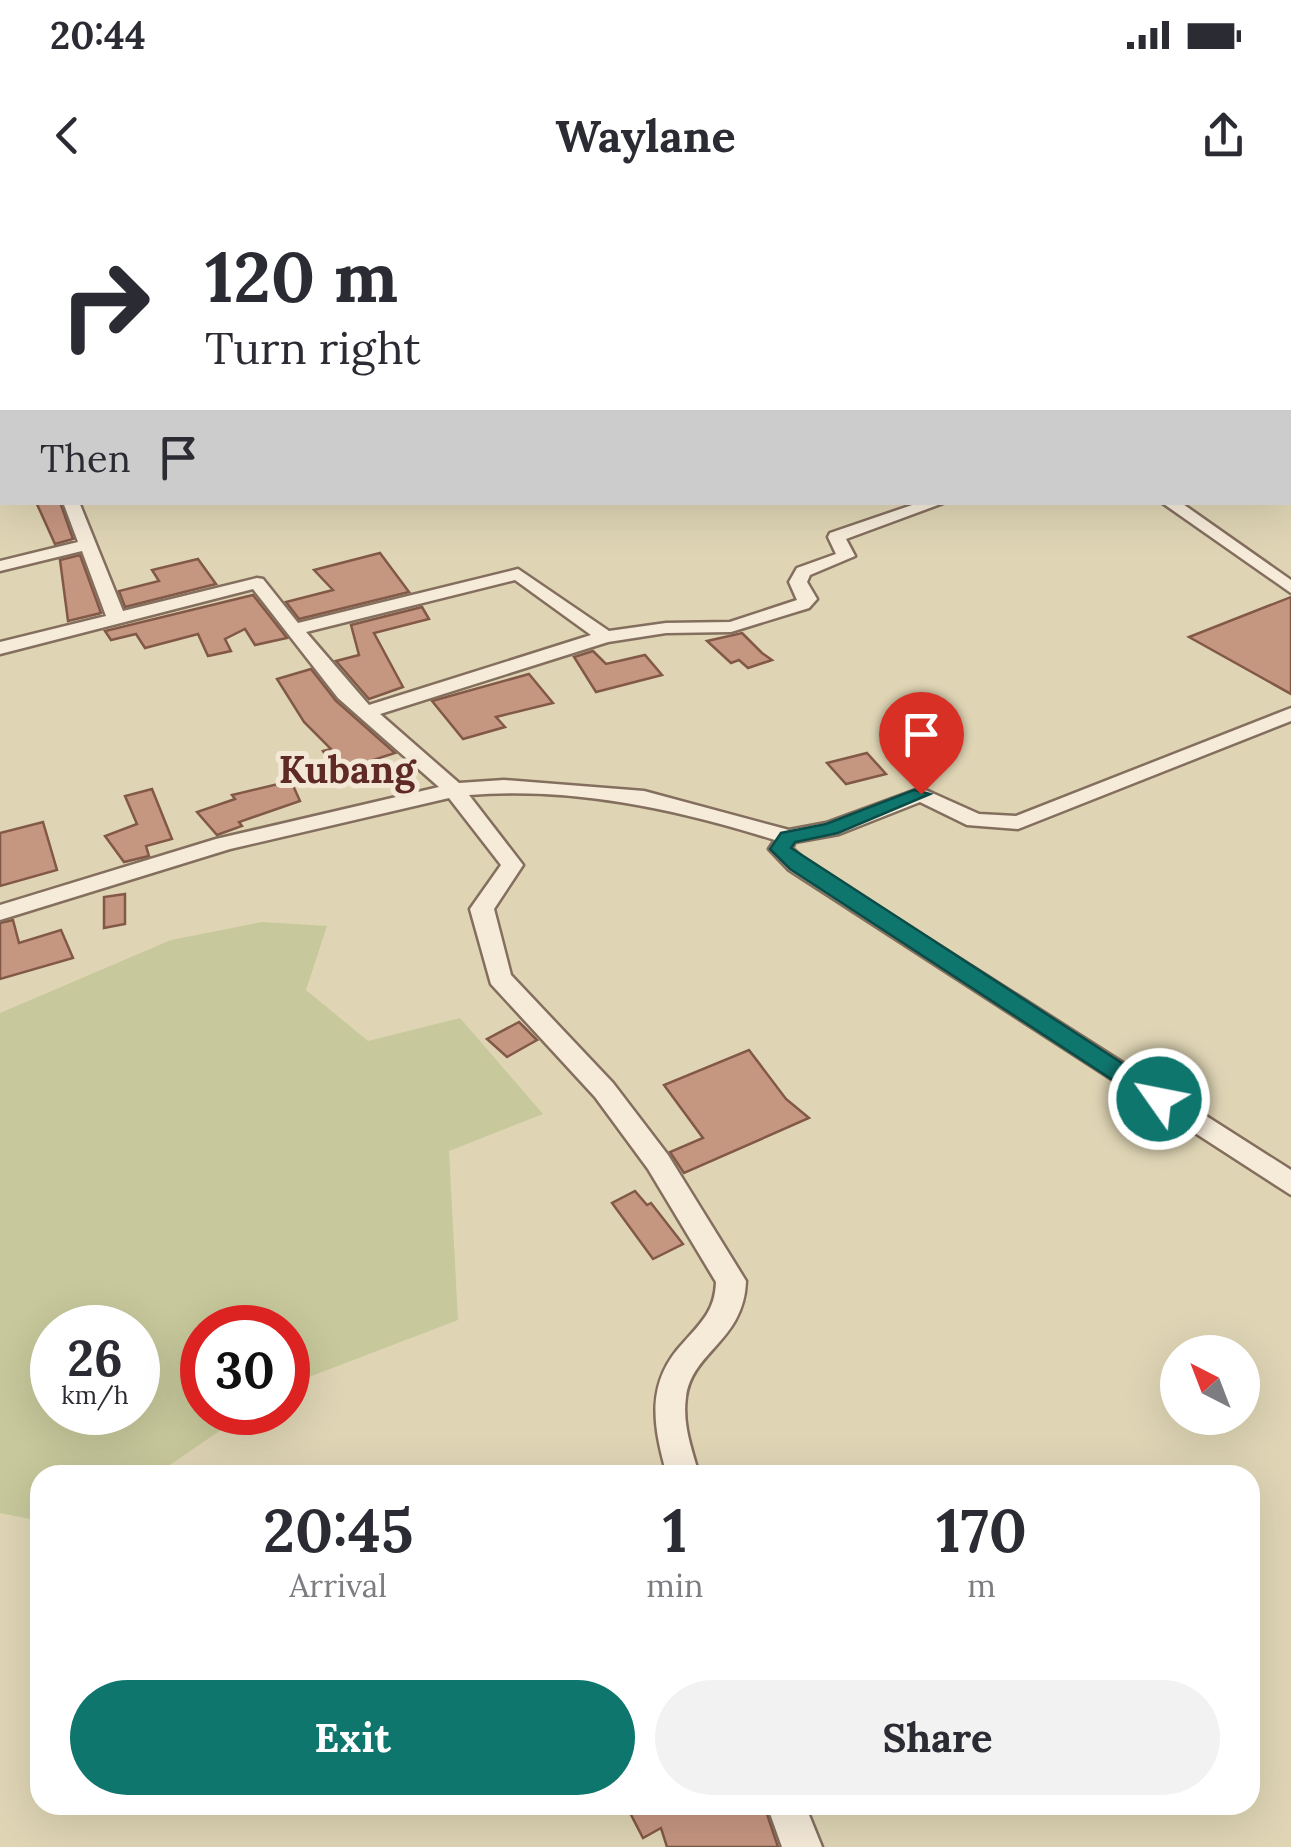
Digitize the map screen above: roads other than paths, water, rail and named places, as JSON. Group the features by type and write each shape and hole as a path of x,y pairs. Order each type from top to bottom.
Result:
{"street":[{"path":"72,505 116,618"},
{"path":"367,712 605,637 666,628 730,627 803,604 808,599 798,582 803,572 846,556 836,537 929,505"},
{"path":"1173,505 1291,588"},
{"path":"0,566 88,545"},
{"path":"297,629 518,574 605,637"},
{"path":"0,648 251,582 263,588 345,694 454,790 512,864 482,909 500,978 604,1090 658,1162 732,1280 734,1302 724,1320 679,1368 670,1394 671,1428 680,1465"},
{"path":"0,913 224,844 454,790 504,786 644,797 702,810 788,838 831,828 921,794 975,820 1018,822 1291,714"},
{"path":"788,838 780,849 797,865 1291,1184"},
{"path":"790,1815 802,1847"}],"district":[{"name":"Kubang","path":"347,769"}]}
